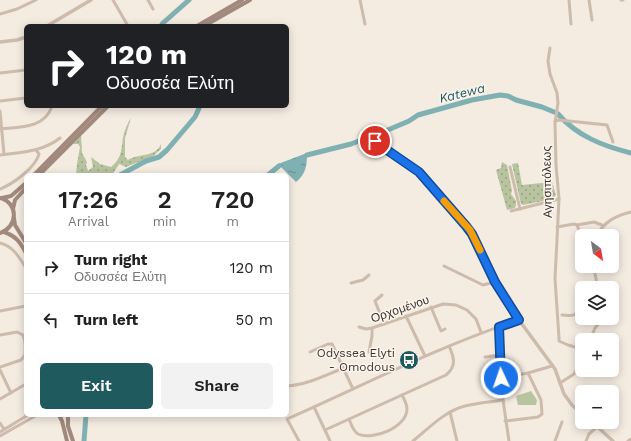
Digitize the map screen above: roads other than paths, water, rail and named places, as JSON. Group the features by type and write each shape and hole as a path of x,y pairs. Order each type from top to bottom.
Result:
{"main road":[{"path":"200,24 242,0"},
{"path":"208,24 250,0"},
{"path":"36,173 100,108"},
{"path":"41,173 106,108"},
{"path":"24,186 15,200 13,209 16,225 24,239"},
{"path":"1,198 11,196 24,189"},
{"path":"1,198 13,209"},
{"path":"2,232 9,228 14,218"},
{"path":"2,232 11,234 17,239 24,250"},
{"path":"59,417 68,441"},
{"path":"68,417 68,426 72,441"}],"street":[{"path":"26,0 28,4"},
{"path":"0,14 17,9 36,0"},
{"path":"54,24 91,0"},
{"path":"113,0 127,24"},
{"path":"148,0 153,9"},
{"path":"360,0 365,24"},
{"path":"569,0 571,24"},
{"path":"589,0 592,20"},
{"path":"0,42 24,37"},
{"name":"Αγησιπόλεως","path":"550,48 548,61 558,102 555,121 556,165 559,199 555,279 560,341 568,346 575,348"},
{"path":"0,73 24,70"},
{"path":"0,101 24,98"},
{"path":"1,129 34,125 46,116 51,108"},
{"path":"0,111 2,155 36,150 51,145 60,138"},
{"path":"555,121 559,120 607,124 613,142"},
{"path":"375,141 419,172 466,226 472,234 495,282 519,320 552,366 567,400 575,407"},
{"path":"0,189 19,178 38,159 39,154 36,150"},
{"path":"510,167 520,208"},
{"path":"511,211 559,199"},
{"path":"600,229 602,225 612,218 631,212"},
{"path":"557,228 574,224 577,225 594,222 602,225"},
{"path":"577,225 580,229"},
{"path":"0,242 8,245 16,253 24,265"},
{"path":"444,266 483,285 495,282"},
{"path":"351,283 363,280 369,275"},
{"path":"382,295 375,301 384,324"},
{"name":"Ορχομένου","path":"360,328 372,328 443,304 462,307 472,314 481,332"},
{"path":"0,311 24,306"},
{"path":"431,307 441,331 445,329"},
{"path":"562,315 575,316"},
{"path":"406,316 424,356"},
{"path":"299,441 287,419 424,356 481,332 519,320"},
{"path":"499,327 501,378 508,439"},
{"path":"369,352 372,328"},
{"path":"0,335 17,332 24,337"},
{"path":"310,352 328,344 332,344 353,389"},
{"path":"366,345 370,346"},
{"path":"325,430 446,375 451,371 454,360 449,346"},
{"path":"485,357 500,355"},
{"path":"0,367 21,360 24,356"},
{"path":"501,378 528,373 552,366"},
{"path":"289,386 313,380 344,368"},
{"path":"0,370 11,393"},
{"path":"560,383 575,372"},
{"path":"505,421 538,417 542,414 541,400 528,373"},
{"path":"0,399 24,385"},
{"path":"349,418 354,430 359,435 370,436 392,430 405,418 408,411 402,395"},
{"path":"413,441 435,422 450,412 466,405 503,400"},
{"path":"314,407 330,441"},
{"path":"450,412 457,441"},
{"path":"2,430 25,417"},
{"path":"0,436 34,417"},
{"path":"555,441 562,422"},
{"path":"0,423 2,430"},
{"path":"586,441 589,434 595,429"},
{"path":"599,429 613,441"},
{"path":"2,430 9,431"}],"water":[{"path":"307,153 305,169 302,176 296,182 289,175 289,173 287,173 278,164"}],"waterway":[{"path":"162,24 189,0"},
{"name":"Katewa","path":"376,135 409,121 418,115 472,100 500,95 508,96 554,112"},
{"path":"124,173 146,161 159,157 167,150 195,117 199,108"},
{"name":"Katewa","path":"558,114 565,122 591,139 610,147 631,153"},
{"name":"Katewa","path":"307,155 351,144 367,138"},
{"name":"Katewa","path":"270,173 279,166"},
{"path":"84,441 86,417"}],"place":[{"name":"Odyssea Elyti - Omodous","path":"409,360"}]}
